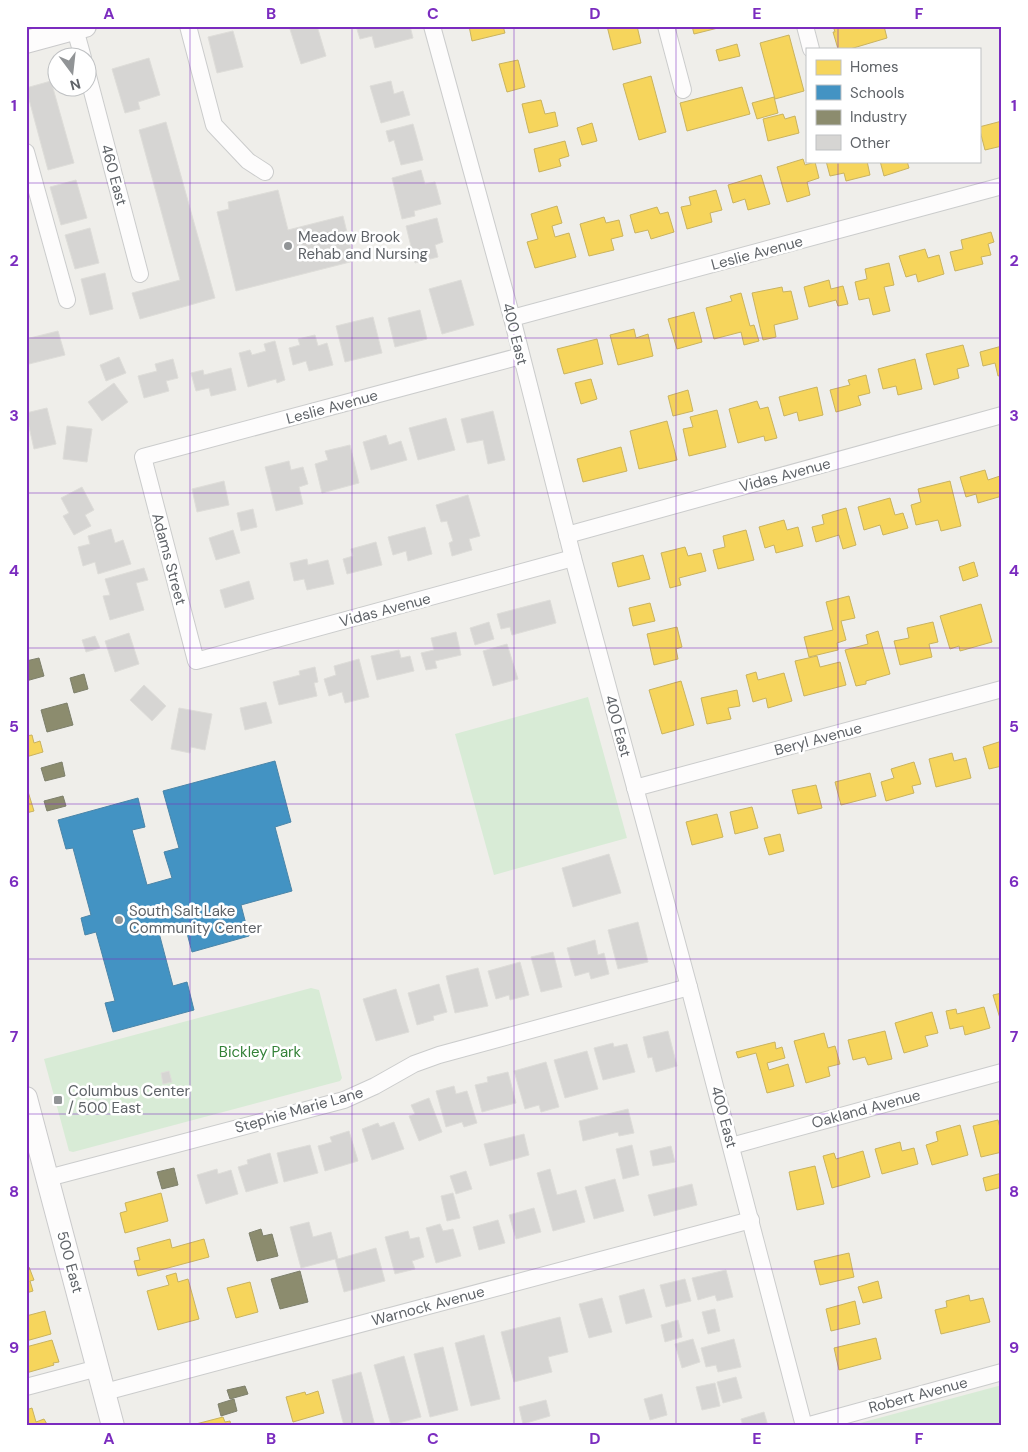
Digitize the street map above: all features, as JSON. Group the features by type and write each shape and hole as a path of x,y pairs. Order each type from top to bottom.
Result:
{"street":[{"path":"188,26 214,125 248,161 265,172"},
{"name":"400 East","path":"432,26 512,318 573,558 805,1426"},
{"path":"666,26 683,90"},
{"path":"805,26 811,48"},
{"path":"26,42 80,28 82,48"},
{"name":"460 East","path":"94,98 140,274"},
{"path":"26,152 67,300"},
{"name":"Leslie Avenue","path":"512,318 1002,186"},
{"name":"Leslie Avenue","path":"143,457 521,356"},
{"name":"Vidas Avenue","path":"567,535 1002,416"},
{"name":"Adams Street","path":"143,457 196,661"},
{"name":"Vidas Avenue","path":"196,661 573,558"},
{"name":"Beryl Avenue","path":"635,788 1002,689"},
{"name":"Stephie Marie Lane","path":"48,1178 344,1100 375,1086 414,1064 439,1055 689,987"},
{"name":"Oakland Avenue","path":"731,1146 1002,1072"},
{"name":"500 East","path":"26,1098 113,1426"},
{"name":"Warnock Avenue","path":"105,1392 751,1220"},
{"path":"26,1387 98,1368"},
{"name":"Robert Avenue","path":"805,1426 1002,1372"}],"green space":[{"path":"588,697 627,838 494,875 455,734"},
{"name":"Bickley Park","path":"311,988 319,990 342,1078 340,1081 73,1152 69,1151 44,1059"},
{"path":"1002,1385 1002,1426 849,1426"}],"building: Homes":[{"path":"469,26 503,26 505,33 472,41"},
{"path":"607,26 637,26 641,43 613,50"},
{"path":"692,26 722,26 722,27 694,34"},
{"path":"833,26 884,26 887,38 853,48 838,48 833,32 835,32"},
{"path":"789,35 804,91 775,99 760,43"},
{"path":"737,44 740,56 719,61 716,50"},
{"path":"518,60 525,87 507,92 499,64"},
{"path":"651,76 666,132 639,140 623,84"},
{"path":"742,87 750,114 687,131 680,103"},
{"path":"774,97 778,113 757,119 752,103"},
{"path":"541,100 545,114 555,112 558,126 529,133 522,104"},
{"path":"783,114 785,119 795,116 799,133 768,141 763,119"},
{"path":"1002,121 1002,146 985,150 980,127"},
{"path":"592,123 597,141 582,145 577,128"},
{"path":"565,141 569,156 559,159 561,166 539,172 534,149"},
{"path":"803,159 805,165 815,162 819,178 807,182 810,195 787,202 777,167"},
{"path":"826,162 867,162 870,175 846,181 844,173 830,176"},
{"path":"880,162 907,162 909,168 884,176"},
{"path":"761,175 770,204 748,210 745,199 733,203 728,185"},
{"path":"716,190 722,210 710,213 712,222 687,229 681,207 691,205 689,197"},
{"path":"557,206 562,223 552,226 555,237 569,233 576,257 535,268 527,242 538,239 531,214"},
{"path":"657,207 660,214 668,212 674,232 651,239 648,230 635,233 630,215"},
{"path":"604,217 606,223 619,220 623,236 611,239 614,250 589,256 580,224"},
{"path":"991,232 994,242 988,244 991,255 981,257 983,264 955,271 950,252 963,249 961,240"},
{"path":"925,249 928,258 939,255 944,274 918,282 916,274 906,277 899,256"},
{"path":"889,263 894,285 884,287 890,311 873,315 869,298 859,300 855,282 867,279 865,269"},
{"path":"829,280 831,289 843,286 848,304 838,306 836,300 809,307 804,287"},
{"path":"782,287 783,292 791,291 798,319 774,325 776,337 763,340 752,293"},
{"path":"741,293 750,326 754,325 759,341 744,345 741,332 714,339 706,308 732,301 730,296"},
{"path":"694,312 702,342 677,349 668,319"},
{"path":"634,329 636,338 648,334 653,356 618,365 610,335"},
{"path":"597,339 603,364 564,374 557,349"},
{"path":"963,345 969,366 957,369 959,378 934,385 926,354"},
{"path":"1002,346 1002,375 998,376 995,363 983,366 980,352"},
{"path":"915,359 922,389 898,395 896,386 883,389 878,369"},
{"path":"866,375 870,393 858,396 861,405 836,412 830,390 850,385 848,380"},
{"path":"591,379 597,399 581,404 575,383"},
{"path":"817,387 823,415 799,421 797,412 784,416 779,397"},
{"path":"688,390 693,411 673,416 668,396"},
{"path":"757,401 760,409 768,407 777,438 765,441 764,436 738,443 729,409"},
{"path":"717,410 726,447 689,456 683,429 693,427 690,417"},
{"path":"667,421 677,460 639,469 630,431"},
{"path":"621,447 627,471 583,482 577,459"},
{"path":"985,470 988,480 1000,476 1002,496 978,503 976,494 966,497 960,477"},
{"path":"950,481 961,526 941,531 938,520 916,525 911,505 921,502 918,489"},
{"path":"890,498 895,515 903,513 908,528 883,535 880,525 864,530 858,507"},
{"path":"846,508 856,545 843,549 839,535 816,542 812,527 824,524 822,515"},
{"path":"784,520 787,530 798,527 803,546 776,553 774,545 765,548 759,527"},
{"path":"746,530 754,560 718,569 713,550 725,547 723,536"},
{"path":"685,547 688,556 701,553 706,571 679,578 681,585 670,588 661,553"},
{"path":"643,555 650,579 618,587 612,563"},
{"path":"974,562 978,576 963,581 959,567"},
{"path":"849,596 855,618 841,621 846,640 837,643 838,650 809,657 804,637 833,630 826,602"},
{"path":"650,603 655,621 633,626 629,608"},
{"path":"981,604 992,642 960,651 959,646 950,649 940,616"},
{"path":"933,622 938,642 929,644 932,657 900,665 894,641 909,638 907,628"},
{"path":"677,627 682,647 676,649 678,659 654,665 647,634"},
{"path":"878,631 890,674 856,686 845,650 868,644 866,635"},
{"path":"817,656 820,667 840,662 846,685 804,696 795,661"},
{"path":"756,672 758,680 784,673 792,701 768,708 766,698 753,702 746,675"},
{"path":"681,681 694,725 662,734 649,690"},
{"path":"737,690 740,706 728,708 731,719 707,724 701,698"},
{"path":"32,735 34,743 40,741 43,752 26,757 26,736"},
{"path":"1002,741 1002,766 989,769 983,747"},
{"path":"952,753 954,761 966,758 971,778 936,787 929,759"},
{"path":"914,762 921,784 912,786 914,793 886,801 881,782 894,778 891,769"},
{"path":"870,773 876,796 841,805 835,782"},
{"path":"26,785 34,811 26,813"},
{"path":"816,785 822,808 798,814 792,790"},
{"path":"752,807 758,828 735,834 730,812"},
{"path":"717,814 723,837 692,845 686,822"},
{"path":"780,834 784,851 769,855 764,838"},
{"path":"1002,993 1002,1025 993,995"},
{"path":"984,1007 990,1028 965,1035 963,1026 950,1029 946,1011 956,1009 957,1014"},
{"path":"932,1012 938,1033 925,1036 928,1046 904,1053 895,1023"},
{"path":"885,1031 892,1059 868,1065 865,1057 853,1060 848,1040"},
{"path":"824,1033 828,1048 835,1046 840,1064 828,1067 830,1076 806,1083 794,1041"},
{"path":"775,1042 776,1049 782,1047 785,1058 767,1063 769,1070 788,1064 794,1086 767,1093 756,1053 738,1058 736,1052"},
{"path":"998,1120 1000,1128 1002,1128 1002,1152 981,1157 973,1126"},
{"path":"960,1125 968,1155 932,1165 926,1145 938,1141 936,1132"},
{"path":"900,1142 902,1151 914,1148 918,1164 882,1174 875,1149"},
{"path":"863,1151 870,1177 832,1188 823,1156 834,1153 836,1159"},
{"path":"815,1166 824,1204 797,1210 789,1172"},
{"path":"1002,1173 1002,1187 986,1191 983,1178"},
{"path":"161,1193 168,1221 125,1233 120,1213 127,1211 125,1203"},
{"path":"170,1239 172,1248 204,1239 209,1257 138,1276 134,1261 140,1260 137,1248"},
{"path":"849,1253 854,1277 820,1285 814,1261"},
{"path":"26,1266 27,1268 29,1267 34,1280 30,1281 33,1291 26,1293"},
{"path":"176,1273 178,1282 188,1279 199,1319 158,1330 147,1291 169,1285 166,1276"},
{"path":"878,1281 882,1298 863,1303 858,1287"},
{"path":"250,1282 258,1312 236,1318 227,1288"},
{"path":"969,1295 970,1301 983,1298 990,1322 941,1334 935,1310 947,1307 946,1301"},
{"path":"855,1301 860,1324 831,1331 826,1309"},
{"path":"45,1311 51,1334 26,1341 26,1316"},
{"path":"876,1338 881,1359 839,1370 834,1348"},
{"path":"52,1340 59,1362 26,1373 26,1347"},
{"path":"318,1391 324,1413 293,1422 286,1397 305,1392 306,1395"},
{"path":"32,1408 36,1422 44,1419 48,1426 26,1426 26,1410"},
{"path":"223,1417 225,1422 230,1421 231,1426 192,1425"}],"building: Schools":[{"name":"South Salt Lake Community Center","path":"275,761 291,822 275,827 292,891 241,905 249,936 192,952 184,922 158,929 173,986 187,982 194,1010 113,1032 105,1003 115,1001 96,932 85,935 81,918 91,915 73,848 66,849 58,820 138,798 145,827 132,830 147,885 172,878 164,852 179,848 163,791"}],"building: Industry":[{"path":"39,658 44,676 26,681 26,661"},
{"path":"84,674 88,689 74,693 70,678"},
{"path":"67,703 73,725 47,732 41,710"},
{"path":"62,762 65,776 45,781 41,768"},
{"path":"63,796 66,806 47,811 44,801"},
{"path":"174,1168 178,1185 162,1189 157,1172"},
{"path":"261,1229 263,1236 272,1234 278,1256 257,1261 249,1233"},
{"path":"300,1271 308,1302 280,1309 271,1279"},
{"path":"245,1386 248,1394 230,1399 227,1390"},
{"path":"234,1399 237,1411 221,1416 218,1404"}],"building: Other":[{"path":"289,26 317,26 326,56 301,64"},
{"path":"356,26 410,26 413,38 375,48 372,36 360,39"},
{"path":"233,31 243,67 217,73 208,37"},
{"path":"149,58 160,95 138,102 140,109 125,113 112,69"},
{"path":"391,81 394,94 403,91 410,115 381,123 370,86"},
{"path":"48,82 48,98 56,98 74,163 48,170 26,88"},
{"path":"166,122 215,298 140,319 132,293 180,280 139,130"},
{"path":"413,124 423,160 401,165 394,140 389,142 386,131"},
{"path":"421,170 425,184 435,182 441,204 414,211 415,216 402,219 392,178"},
{"path":"76,180 87,218 61,225 50,187"},
{"name":"Meadow Brook Rehab and Nursing","path":"278,190 288,230 343,216 354,261 236,291 217,212 229,209 228,202"},
{"path":"437,218 443,242 435,245 438,257 415,263 406,226"},
{"path":"90,228 99,263 75,269 65,235"},
{"path":"105,273 113,309 90,315 81,279"},
{"path":"461,280 474,325 442,334 429,289"},
{"path":"420,310 427,339 395,347 388,318"},
{"path":"373,317 382,353 345,362 336,326"},
{"path":"58,331 65,355 29,364 26,354 26,339"},
{"path":"315,335 318,346 327,343 333,365 309,371 306,361 293,365 289,348 300,345 298,339"},
{"path":"275,341 285,380 277,383 276,379 248,387 239,353 250,350 252,355 266,351 264,344"},
{"path":"119,357 126,373 106,381 100,365"},
{"path":"173,359 178,378 166,381 169,391 144,398 138,376 157,371 155,364"},
{"path":"231,368 236,390 211,396 209,388 196,391 191,373 203,370 204,375"},
{"path":"114,383 128,402 102,421 88,402"},
{"path":"47,408 56,444 34,449 26,413"},
{"path":"493,411 505,460 488,464 483,440 467,443 461,419"},
{"path":"446,418 455,450 418,460 409,428"},
{"path":"67,426 92,429 87,462 63,459"},
{"path":"386,435 389,445 401,441 407,460 371,470 363,442"},
{"path":"350,445 359,483 322,493 315,464 328,460 325,451"},
{"path":"289,461 291,470 303,467 308,484 299,487 303,504 276,511 265,467"},
{"path":"224,481 229,505 197,512 192,489"},
{"path":"82,487 94,510 85,515 91,526 74,535 63,516 69,513 61,498"},
{"path":"468,495 480,536 469,539 472,550 452,556 449,543 453,541 447,521 441,522 436,505"},
{"path":"253,509 257,527 241,531 237,513"},
{"path":"425,527 432,554 408,561 406,551 393,555 388,537"},
{"path":"111,529 115,543 123,540 131,564 98,574 95,562 83,566 78,547 90,544 88,536"},
{"path":"233,530 240,553 216,560 209,538"},
{"path":"376,542 382,565 347,574 343,559 353,556 351,549"},
{"path":"307,559 308,565 328,560 334,584 307,590 304,579 294,581 290,563"},
{"path":"144,568 148,580 136,583 144,610 110,620 103,596 110,595 105,579"},
{"path":"249,581 254,599 225,608 220,590"},
{"path":"550,600 556,623 512,635 510,627 501,629 497,614"},
{"path":"489,622 494,639 475,645 470,628"},
{"path":"456,632 461,655 435,661 437,668 426,670 421,653 434,650 431,638"},
{"path":"129,633 139,664 115,672 105,641"},
{"path":"95,636 100,648 86,652 82,640"},
{"path":"507,644 518,679 493,686 483,651"},
{"path":"399,650 401,658 410,656 414,671 377,680 371,656"},
{"path":"359,659 369,697 345,703 342,692 329,696 324,679 336,675 334,666"},
{"path":"315,667 318,682 314,683 317,696 279,705 273,682 300,675 299,671"},
{"path":"144,685 166,706 152,721 130,700"},
{"path":"266,702 272,723 245,730 240,708"},
{"path":"179,708 212,714 205,750 191,747 190,753 171,749"},
{"path":"609,854 621,893 573,907 562,868"},
{"path":"638,922 648,962 618,969 608,930"},
{"path":"595,940 598,955 604,953 609,974 591,979 589,972 575,976 567,948"},
{"path":"553,952 562,987 541,992 531,957"},
{"path":"520,962 529,995 510,1000 509,995 496,999 488,971"},
{"path":"478,968 488,1006 455,1013 446,976"},
{"path":"439,984 447,1012 433,1016 434,1020 417,1025 408,993"},
{"path":"396,989 409,1032 376,1041 363,999"},
{"path":"668,1031 677,1066 656,1072 652,1057 648,1058 643,1037"},
{"path":"613,1043 614,1047 627,1044 635,1072 603,1080 594,1048"},
{"path":"587,1051 598,1089 565,1098 554,1060"},
{"path":"546,1062 559,1107 541,1112 539,1105 525,1109 514,1071"},
{"path":"169,1071 172,1082 163,1084 161,1073"},
{"path":"508,1072 516,1103 482,1112 475,1085 488,1082 487,1077"},
{"path":"454,1086 456,1094 467,1091 477,1123 464,1127 462,1122 446,1127 436,1091"},
{"path":"429,1098 442,1132 419,1141 409,1116 415,1114 411,1105"},
{"path":"628,1109 634,1133 619,1136 618,1132 583,1141 579,1121"},
{"path":"394,1122 404,1149 372,1160 362,1129 378,1123 380,1127"},
{"path":"349,1131 358,1161 325,1171 318,1146 332,1142 330,1137"},
{"path":"524,1134 529,1155 490,1166 484,1144"},
{"path":"310,1145 318,1173 284,1182 277,1153"},
{"path":"632,1145 639,1175 623,1179 616,1149"},
{"path":"671,1146 675,1162 653,1166 650,1151"},
{"path":"270,1153 278,1183 246,1192 238,1167 248,1164 247,1160"},
{"path":"217,1169 218,1174 231,1170 238,1194 206,1204 197,1175"},
{"path":"550,1169 557,1195 576,1190 585,1222 553,1231 537,1173"},
{"path":"466,1171 472,1189 456,1194 450,1176"},
{"path":"615,1179 624,1211 594,1219 585,1187"},
{"path":"692,1184 697,1205 654,1216 648,1195"},
{"path":"453,1193 460,1218 447,1221 441,1196"},
{"path":"534,1208 541,1232 516,1239 509,1215"},
{"path":"498,1220 505,1243 479,1250 473,1227"},
{"path":"309,1222 313,1237 331,1232 338,1259 376,1248 385,1281 344,1292 335,1259 301,1268 290,1227"},
{"path":"440,1224 443,1231 453,1229 461,1256 436,1263 426,1228"},
{"path":"408,1231 410,1239 419,1237 424,1257 412,1261 415,1269 395,1274 385,1237"},
{"path":"726,1270 733,1297 717,1301 715,1295 698,1300 692,1278"},
{"path":"685,1279 691,1301 666,1307 660,1285"},
{"path":"644,1289 652,1317 626,1324 619,1296"},
{"path":"602,1298 612,1332 589,1338 579,1304"},
{"path":"715,1309 720,1331 708,1334 702,1312"},
{"path":"560,1317 568,1352 548,1357 552,1372 514,1382 501,1332"},
{"path":"678,1320 682,1337 665,1342 661,1325"},
{"path":"484,1335 500,1399 471,1406 455,1343"},
{"path":"693,1339 700,1362 682,1368 675,1344"},
{"path":"734,1339 741,1367 718,1372 716,1365 706,1367 701,1348"},
{"path":"443,1347 458,1410 430,1417 414,1354"},
{"path":"404,1356 421,1417 391,1425 374,1365"},
{"path":"361,1372 375,1426 361,1426 360,1423 344,1426 332,1380"},
{"path":"736,1377 742,1398 723,1403 717,1382"},
{"path":"715,1383 720,1406 702,1410 696,1387"},
{"path":"662,1394 667,1415 650,1420 644,1399"},
{"path":"546,1400 550,1416 523,1424 519,1407"},
{"path":"764,1412 768,1426 743,1426 741,1419"}],"place":[{"name":"Meadow Brook Rehab and Nursing","path":"288,246"},
{"name":"South Salt Lake Community Center","path":"119,920"},
{"name":"Columbus Center / 500 East","path":"58,1100"}]}
